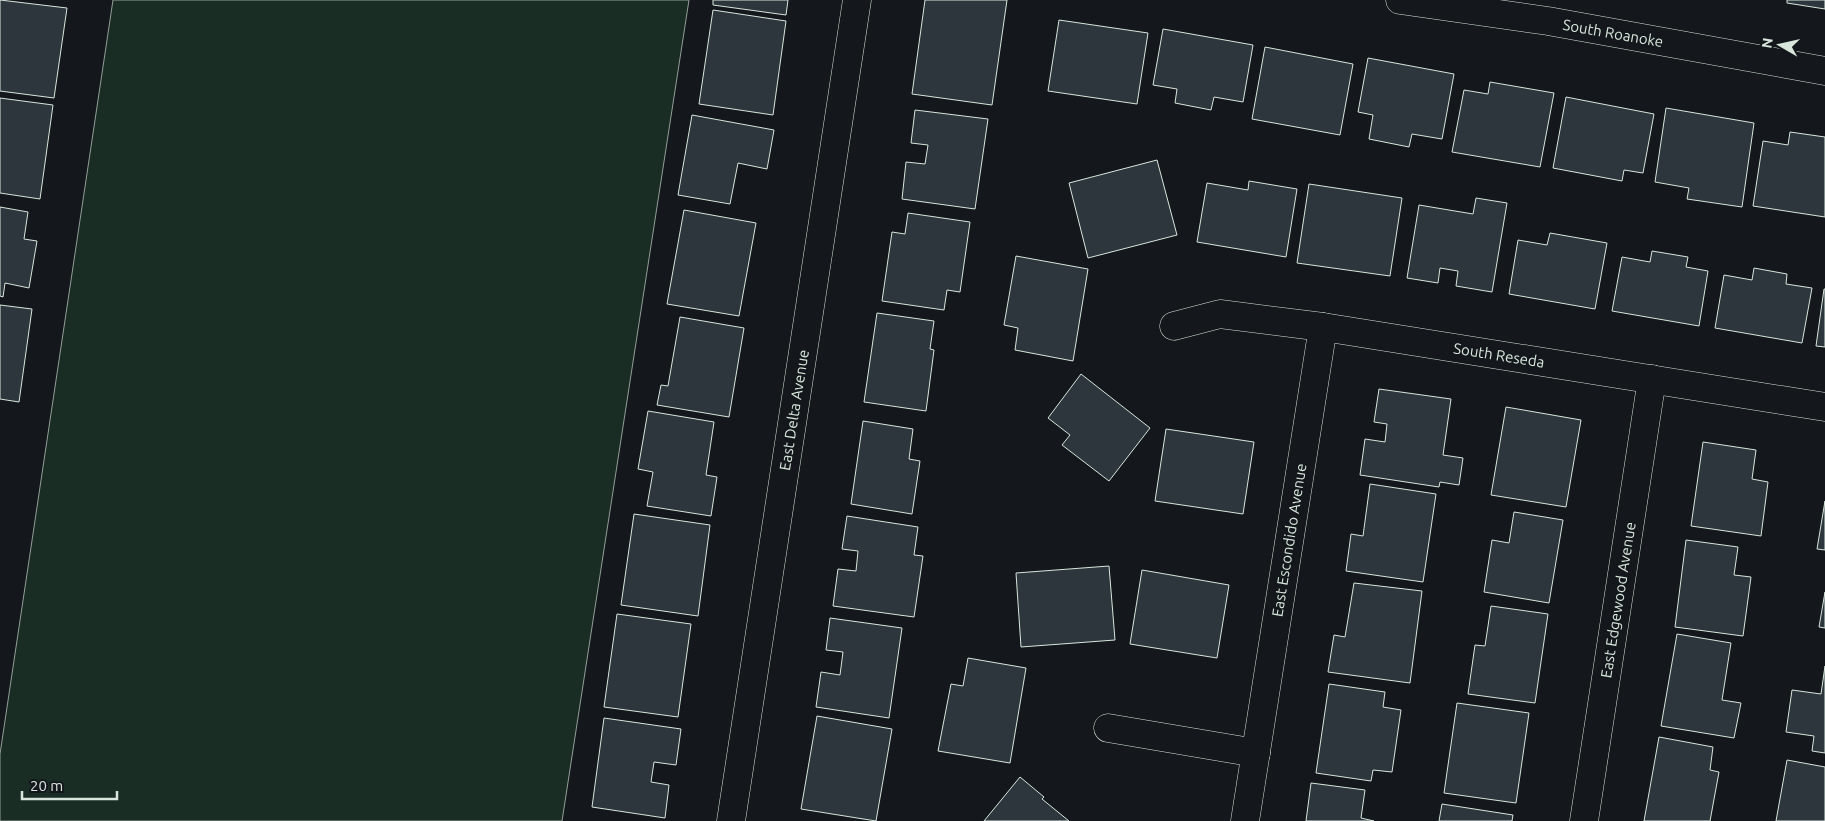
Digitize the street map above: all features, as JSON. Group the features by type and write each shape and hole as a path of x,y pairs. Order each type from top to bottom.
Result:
{"street":[{"name":"East Delta Avenue","path":"731,821 857,0"},
{"name":"South Roanoke","path":"1400,0 1548,21 1825,71"},
{"name":"South Reseda","path":"1174,326 1220,314 1322,327 1825,407"},
{"name":"East Escondido Avenue","path":"1245,821 1322,327"},
{"name":"East Edgewood Avenue","path":"1584,821 1652,379"},
{"path":"1108,728 1256,753"}],"green space":[{"path":"113,0 689,0 562,821 0,821 0,754"}],"building":[{"path":"0,0 67,8 54,98 0,91"},
{"path":"713,0 788,0 786,15 713,5"},
{"path":"925,0 1007,0 992,105 912,94"},
{"path":"1787,0 1825,0 1825,9 1787,3"},
{"path":"713,10 786,21 773,115 699,104"},
{"path":"1059,20 1148,33 1137,104 1048,91"},
{"path":"1163,29 1253,45 1243,102 1214,97 1211,110 1175,103 1177,89 1153,85"},
{"path":"1265,47 1353,64 1340,135 1252,119"},
{"path":"1368,58 1454,74 1442,139 1412,134 1409,147 1369,139 1373,115 1358,112"},
{"path":"1490,82 1554,93 1540,167 1452,152 1464,90 1488,94"},
{"path":"1566,97 1654,114 1643,173 1624,170 1622,181 1553,168"},
{"path":"0,98 53,105 40,199 0,193"},
{"path":"1666,108 1754,123 1742,207 1687,199 1689,188 1655,182"},
{"path":"915,110 988,119 975,209 902,199 906,162 925,164 928,145 911,143"},
{"path":"692,115 774,130 767,169 738,163 730,204 678,195"},
{"path":"1790,132 1825,137 1825,217 1753,206 1763,141 1788,145"},
{"path":"1157,160 1177,235 1088,258 1069,183"},
{"path":"1249,181 1297,189 1286,257 1197,242 1207,183 1248,190"},
{"path":"1309,184 1402,198 1390,276 1297,263"},
{"path":"1476,198 1507,203 1492,292 1456,286 1458,271 1440,268 1438,283 1407,278 1419,205 1473,214"},
{"path":"0,207 28,212 24,239 37,241 29,288 5,283 3,297 0,296"},
{"path":"684,210 756,223 739,316 667,304"},
{"path":"908,213 970,222 960,292 947,290 944,310 882,301 892,232 905,234"},
{"path":"1550,233 1607,243 1595,309 1509,294 1518,240 1547,245"},
{"path":"1652,251 1688,257 1686,267 1708,271 1699,326 1612,311 1622,257 1650,262"},
{"path":"1016,256 1088,269 1073,361 1015,350 1018,328 1004,325"},
{"path":"1754,268 1787,274 1786,284 1812,288 1802,343 1715,328 1724,275 1752,280"},
{"path":"1825,289 1825,347 1816,346"},
{"path":"0,305 32,309 19,402 0,399"},
{"path":"877,313 934,321 930,349 934,350 926,411 864,402"},
{"path":"680,317 744,328 729,417 657,405 661,385 668,386"},
{"path":"1081,374 1150,428 1109,481 1062,445 1070,435 1048,418"},
{"path":"1379,389 1451,399 1443,455 1463,458 1459,485 1440,482 1439,487 1360,475 1365,439 1385,442 1387,424 1374,422"},
{"path":"1506,407 1581,420 1566,507 1491,495"},
{"path":"648,411 714,422 706,475 717,477 711,516 647,506 653,472 638,469"},
{"path":"863,421 913,429 909,459 920,461 912,514 851,504"},
{"path":"1166,429 1254,442 1243,514 1155,501"},
{"path":"1703,442 1756,450 1752,479 1768,482 1761,536 1691,526"},
{"path":"1370,484 1436,494 1423,582 1346,571 1351,534 1363,536"},
{"path":"1825,501 1825,550 1817,549"},
{"path":"1514,512 1563,520 1549,603 1484,592 1492,540 1509,543"},
{"path":"634,514 710,525 698,616 621,605"},
{"path":"847,516 918,527 914,555 923,556 914,617 833,606 838,569 856,571 858,551 842,549"},
{"path":"1686,540 1738,547 1734,575 1751,577 1743,636 1675,627"},
{"path":"1109,566 1115,640 1021,647 1016,573"},
{"path":"1142,570 1229,585 1217,658 1130,644"},
{"path":"1354,583 1422,591 1410,683 1328,672 1334,635 1345,637"},
{"path":"1825,592 1825,628 1819,627"},
{"path":"1491,606 1548,614 1535,703 1468,694 1475,645 1485,646"},
{"path":"617,614 691,624 678,717 604,707"},
{"path":"830,618 902,628 889,718 816,707 821,672 840,675 843,652 826,650"},
{"path":"1677,634 1731,643 1722,700 1741,703 1734,738 1661,726"},
{"path":"968,658 1026,668 1010,763 938,751 951,684 963,686"},
{"path":"1825,666 1825,753 1812,751 1814,736 1786,732 1792,690 1821,694"},
{"path":"1329,684 1385,692 1383,707 1401,710 1392,772 1373,770 1371,781 1316,773"},
{"path":"1457,703 1529,713 1516,803 1444,793"},
{"path":"817,716 892,729 876,821 801,809"},
{"path":"604,718 681,729 676,765 654,762 651,782 669,785 665,818 592,807"},
{"path":"1659,737 1713,747 1710,770 1719,772 1710,821 1644,821"},
{"path":"1787,760 1825,767 1825,821 1776,821"},
{"path":"1020,777 1044,797 1042,799 1069,821 984,821"},
{"path":"1311,783 1365,790 1361,818 1374,821 1306,821"},
{"path":"1442,804 1513,815 1512,821 1439,821"}]}
